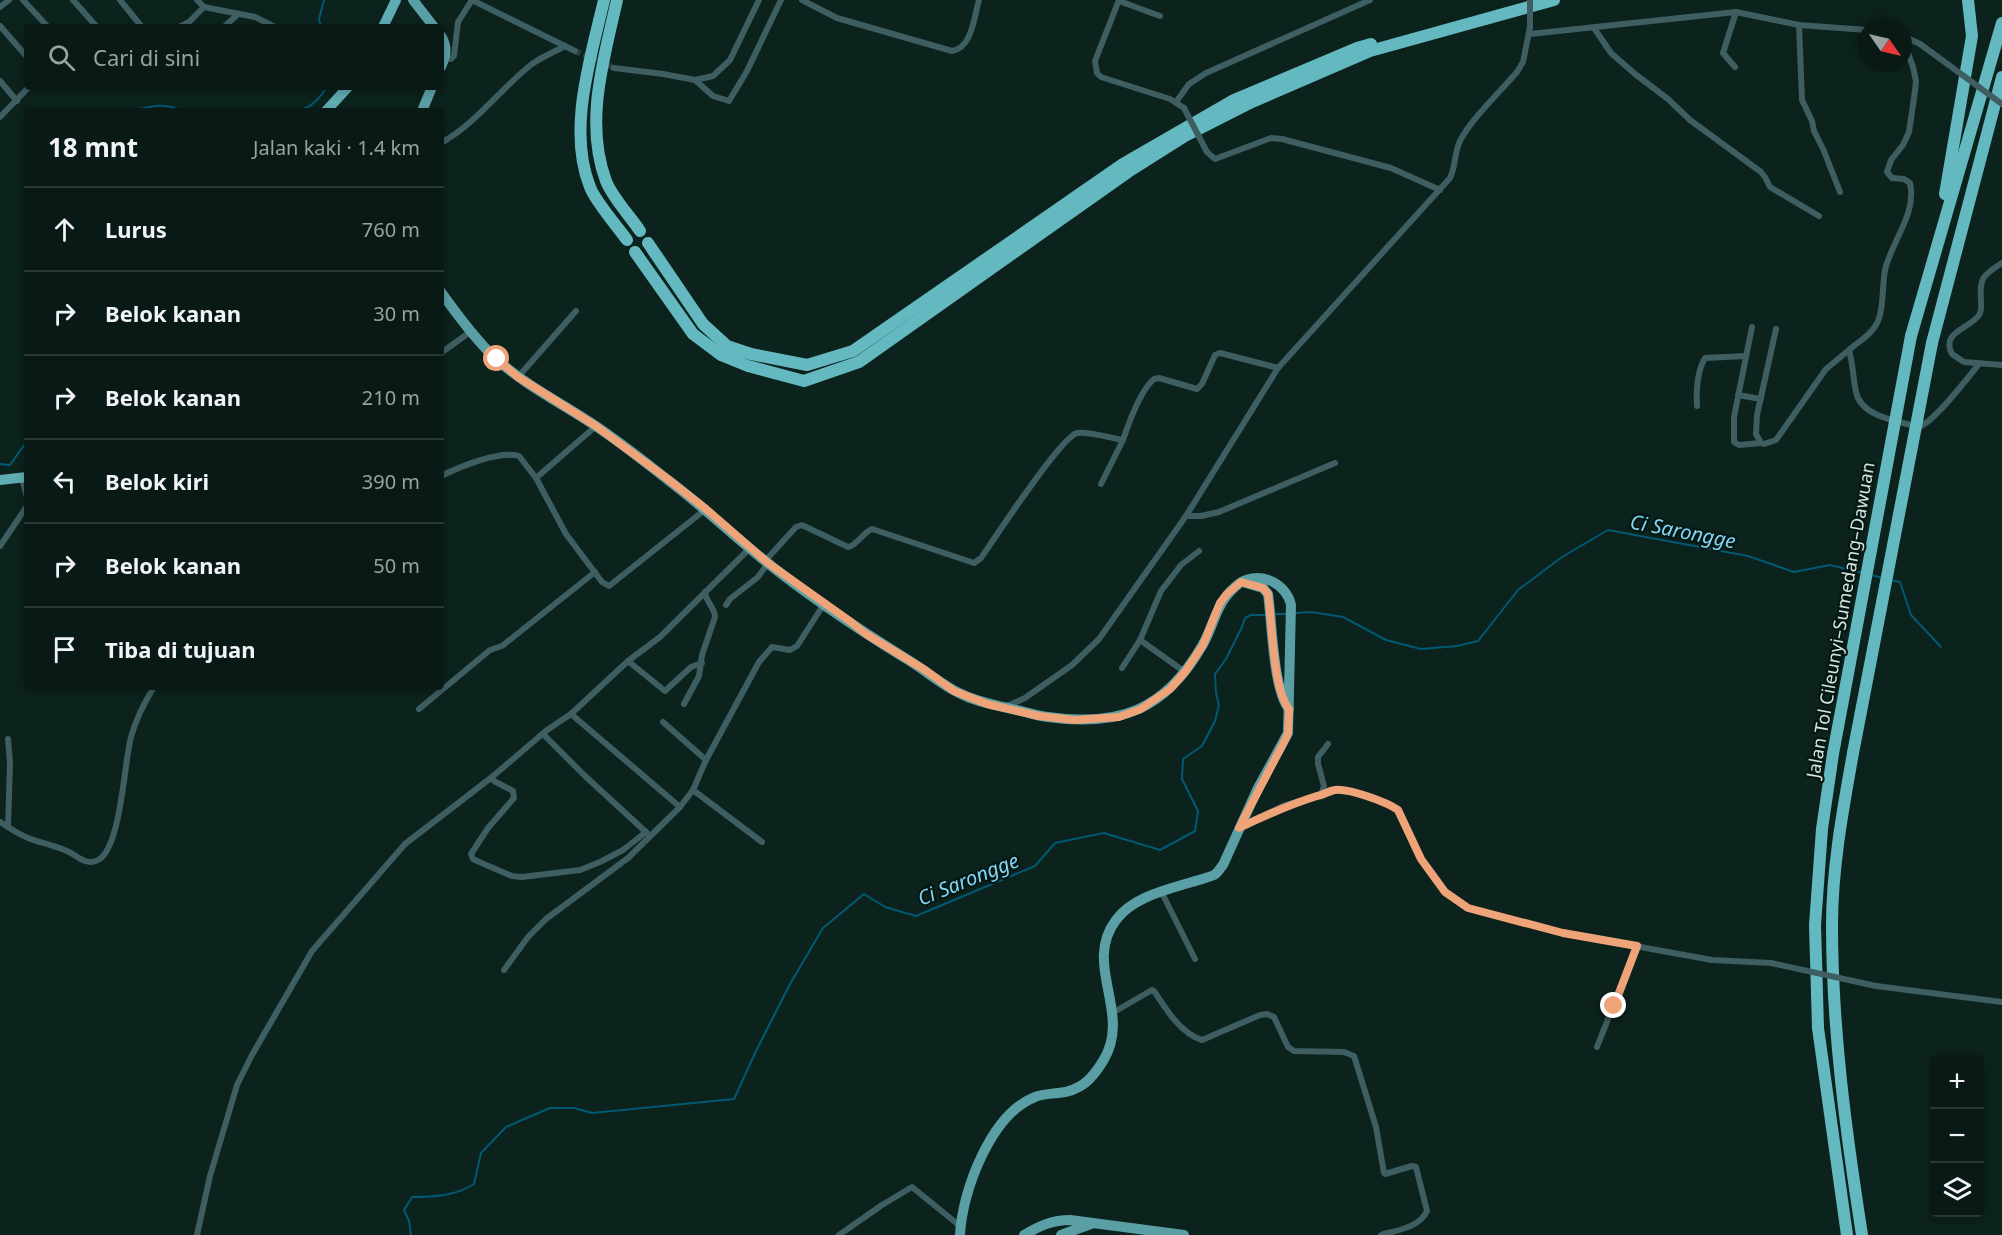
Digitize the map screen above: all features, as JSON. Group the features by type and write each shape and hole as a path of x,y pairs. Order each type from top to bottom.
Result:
{"highway":[{"path":"384,24 396,0"},
{"path":"604,0 583,98 580,149 590,188 627,240"},
{"path":"617,0 601,72 596,114 597,150 607,183 640,231"},
{"path":"648,243 703,324 727,346 751,354 807,366 853,351 1123,164 1234,100 1357,48 1522,0"},
{"path":"635,252 693,334 702,341 721,355 748,366 804,381 859,362 1128,172 1195,131 1252,102 1370,51 1554,0"},
{"path":"1935,251 1972,36 1968,0"},
{"name":"Jalan Tol Cileunyi–Sumedang–Dawuan","path":"1847,1235 1818,1028 1815,925 1822,829 1833,754 1911,336 2002,23"},
{"name":"Jalan Tol Cileunyi–Sumedang–Dawuan","path":"1862,1235 1849,1153 1835,1024 1832,923 1839,833 1932,343 2002,77"},
{"path":"329,108 345,90"},
{"path":"1985,137 2002,92"},
{"path":"0,480 24,478"}],"main road":[{"path":"413,0 432,24"},
{"path":"444,41 446,45 444,57"},
{"path":"423,108 431,90"},
{"path":"444,296 470,332 518,377 596,426 706,509 766,562 866,634 925,670 954,691 977,700 1039,716 1075,720 1130,714 1170,689 1185,672 1203,645 1220,603 1241,582 1266,579 1285,591 1289,598 1291,613 1288,733 1239,828 1227,857 1214,875 1161,891 1137,903 1116,920 1106,940 1104,965 1114,1012 1110,1048 1083,1086 1074,1091 1037,1096 1008,1115 969,1186 960,1231"},
{"path":"1241,582 1263,588 1268,594 1273,648 1283,701 1289,709"},
{"path":"1024,1235 1057,1220 1184,1235"},
{"path":"1061,1235 1091,1224"}],"street":[{"path":"0,7 9,0"},
{"path":"23,0 45,24"},
{"path":"73,0 94,24"},
{"path":"120,0 140,24"},
{"path":"197,0 204,7 255,17 269,24"},
{"path":"444,62 454,56 458,22 472,0 575,51"},
{"path":"486,7 489,0"},
{"path":"614,68 694,80 713,76 730,60 759,0"},
{"path":"694,80 713,96 727,101 732,99 781,0"},
{"path":"802,0 837,18 952,51 966,44 979,0"},
{"path":"1160,16 1119,0 1095,62 1097,73 1101,77 1176,102 1184,108 1207,152 1215,159 1270,138 1282,139 1392,168 1440,190"},
{"path":"1176,102 1189,84 1206,72 1370,0"},
{"path":"1003,707 1025,698 1072,665 1099,639 1186,516 1278,368 1453,173 1457,148 1464,134 1523,62 1530,31 1530,0"},
{"path":"185,24 204,7"},
{"path":"1530,31 1594,28 1736,12 1799,25 1858,29"},
{"path":"1735,68 1723,53 1736,12"},
{"path":"227,24 238,14"},
{"path":"1799,25 1802,100 1840,192"},
{"path":"0,26 24,54"},
{"path":"1594,28 1611,53 1690,120 1761,172 1770,187 1819,216"},
{"path":"1912,41 1920,44 2002,104"},
{"path":"444,141 470,122 534,63 564,46"},
{"path":"1752,327 1734,417 1734,442 1739,445 1764,444 1776,440 1826,369 1871,333 1878,322 1887,261 1909,213 1912,200 1910,183 1904,179 1892,178 1887,172 1892,160 1904,145 1909,132 1916,81 1912,64"},
{"path":"0,81 17,101"},
{"path":"0,117 26,90"},
{"path":"2001,265 1983,278 1979,284 1980,313 1954,334 1950,345 1952,354 1958,358 1979,364 2002,365"},
{"path":"518,377 576,311"},
{"path":"1761,443 1756,434 1776,329"},
{"path":"444,351 470,332"},
{"path":"1849,350 1856,393 1864,406 1880,415 1918,427 1934,418 1979,364"},
{"path":"1101,484 1146,387 1154,379 1159,378 1197,389 1202,384 1215,355 1220,353 1278,368"},
{"path":"1697,406 1696,392 1705,358 1746,356"},
{"path":"1738,395 1761,399"},
{"path":"536,478 596,426"},
{"path":"726,604 758,577 766,562 796,527 802,525 848,547 854,545 866,531 872,529 974,563 977,562 1031,484 1072,435 1084,433 1123,440"},
{"path":"444,475 466,464 515,454 522,459 536,478 566,534 604,583 610,585 706,509"},
{"path":"1186,516 1201,516 1219,512 1335,463"},
{"path":"0,546 24,510"},
{"path":"197,1235 210,1176 237,1085 252,1054 312,951 405,844 492,777 543,734 572,714 628,661 660,637 750,548"},
{"path":"1122,668 1140,640 1155,604 1170,578 1198,551"},
{"path":"444,688 490,650 502,646 595,572"},
{"path":"684,704 699,676 702,655 715,617 715,611 706,600 705,592"},
{"path":"492,777 494,781 513,791 514,798 472,850 471,856 477,861 512,876 580,870 600,862 631,845 680,807 693,790 706,760 759,662 772,647 790,650 798,646 824,604"},
{"path":"1140,640 1185,672"},
{"path":"628,661 665,691 691,667 702,663"},
{"path":"0,822 30,839 68,851 85,862 96,861 106,854 118,814 130,740 136,721 152,690"},
{"path":"419,709 442,690"},
{"path":"572,714 680,807"},
{"path":"663,722 706,760"},
{"path":"543,734 648,833"},
{"path":"8,739 10,763 8,827"},
{"path":"1322,795 1324,786 1318,757 1328,744"},
{"path":"693,790 762,842"},
{"path":"1239,828 1283,806 1337,790 1346,790 1379,800 1398,810 1421,859 1445,892 1468,908 1563,933 1712,960 1771,963 1876,986 2002,1002"},
{"path":"504,970 528,937 546,919 628,858 648,833"},
{"path":"628,858 631,845"},
{"path":"1161,891 1195,959"},
{"path":"1597,1047 1637,946"},
{"path":"1114,1012 1152,990 1180,1025 1198,1039 1202,1040 1267,1014 1274,1017 1288,1047 1294,1051 1333,1051 1354,1056 1376,1127 1384,1173 1415,1166 1427,1211 1419,1222 1381,1235"},
{"path":"839,1235 912,1187 960,1231"}],"waterway":[{"path":"320,24 319,19 324,0"},
{"path":"305,108 315,102 325,90"},
{"path":"144,108 152,106 176,108"},
{"path":"0,464 10,465 24,445"},
{"name":"Ci Sarongge","path":"1296,613 1311,612 1343,617 1386,640 1421,649 1457,646 1478,641 1518,590 1562,557 1608,530 1748,556 1794,572 1830,565 1863,573"},
{"name":"Ci Sarongge","path":"1871,575 1883,578"},
{"name":"Ci Sarongge","path":"1891,580 1900,582 1911,615 1941,647"},
{"name":"Ci Sarongge","path":"1275,614 1287,614"},
{"name":"Ci Sarongge","path":"411,1235 409,1221 404,1210 412,1197 452,1193 474,1184 481,1153 506,1127 550,1108 574,1108 592,1113 734,1099 790,984 823,928 864,894 885,907 916,916 1035,866 1055,843 1104,833 1160,850 1195,831 1198,811 1182,779 1183,759 1202,746 1215,721 1219,705 1215,674 1226,659 1245,618 1251,615 1266,615"}],"tunnel":[{"path":"575,51 614,68"}],"route":[{"path":"497,359 518,377 596,426 665,477 768,563 866,634 925,670 954,691 987,704 1039,716 1075,720 1130,714 1162,696 1185,672 1203,645 1215,613 1227,594 1241,582 1258,585 1268,594 1273,648 1283,701 1289,709 1289,726 1285,740 1239,828 1283,806 1337,790 1346,790 1394,807 1398,810 1421,859 1445,892 1468,908 1563,933 1637,946 1614,1006"}]}
